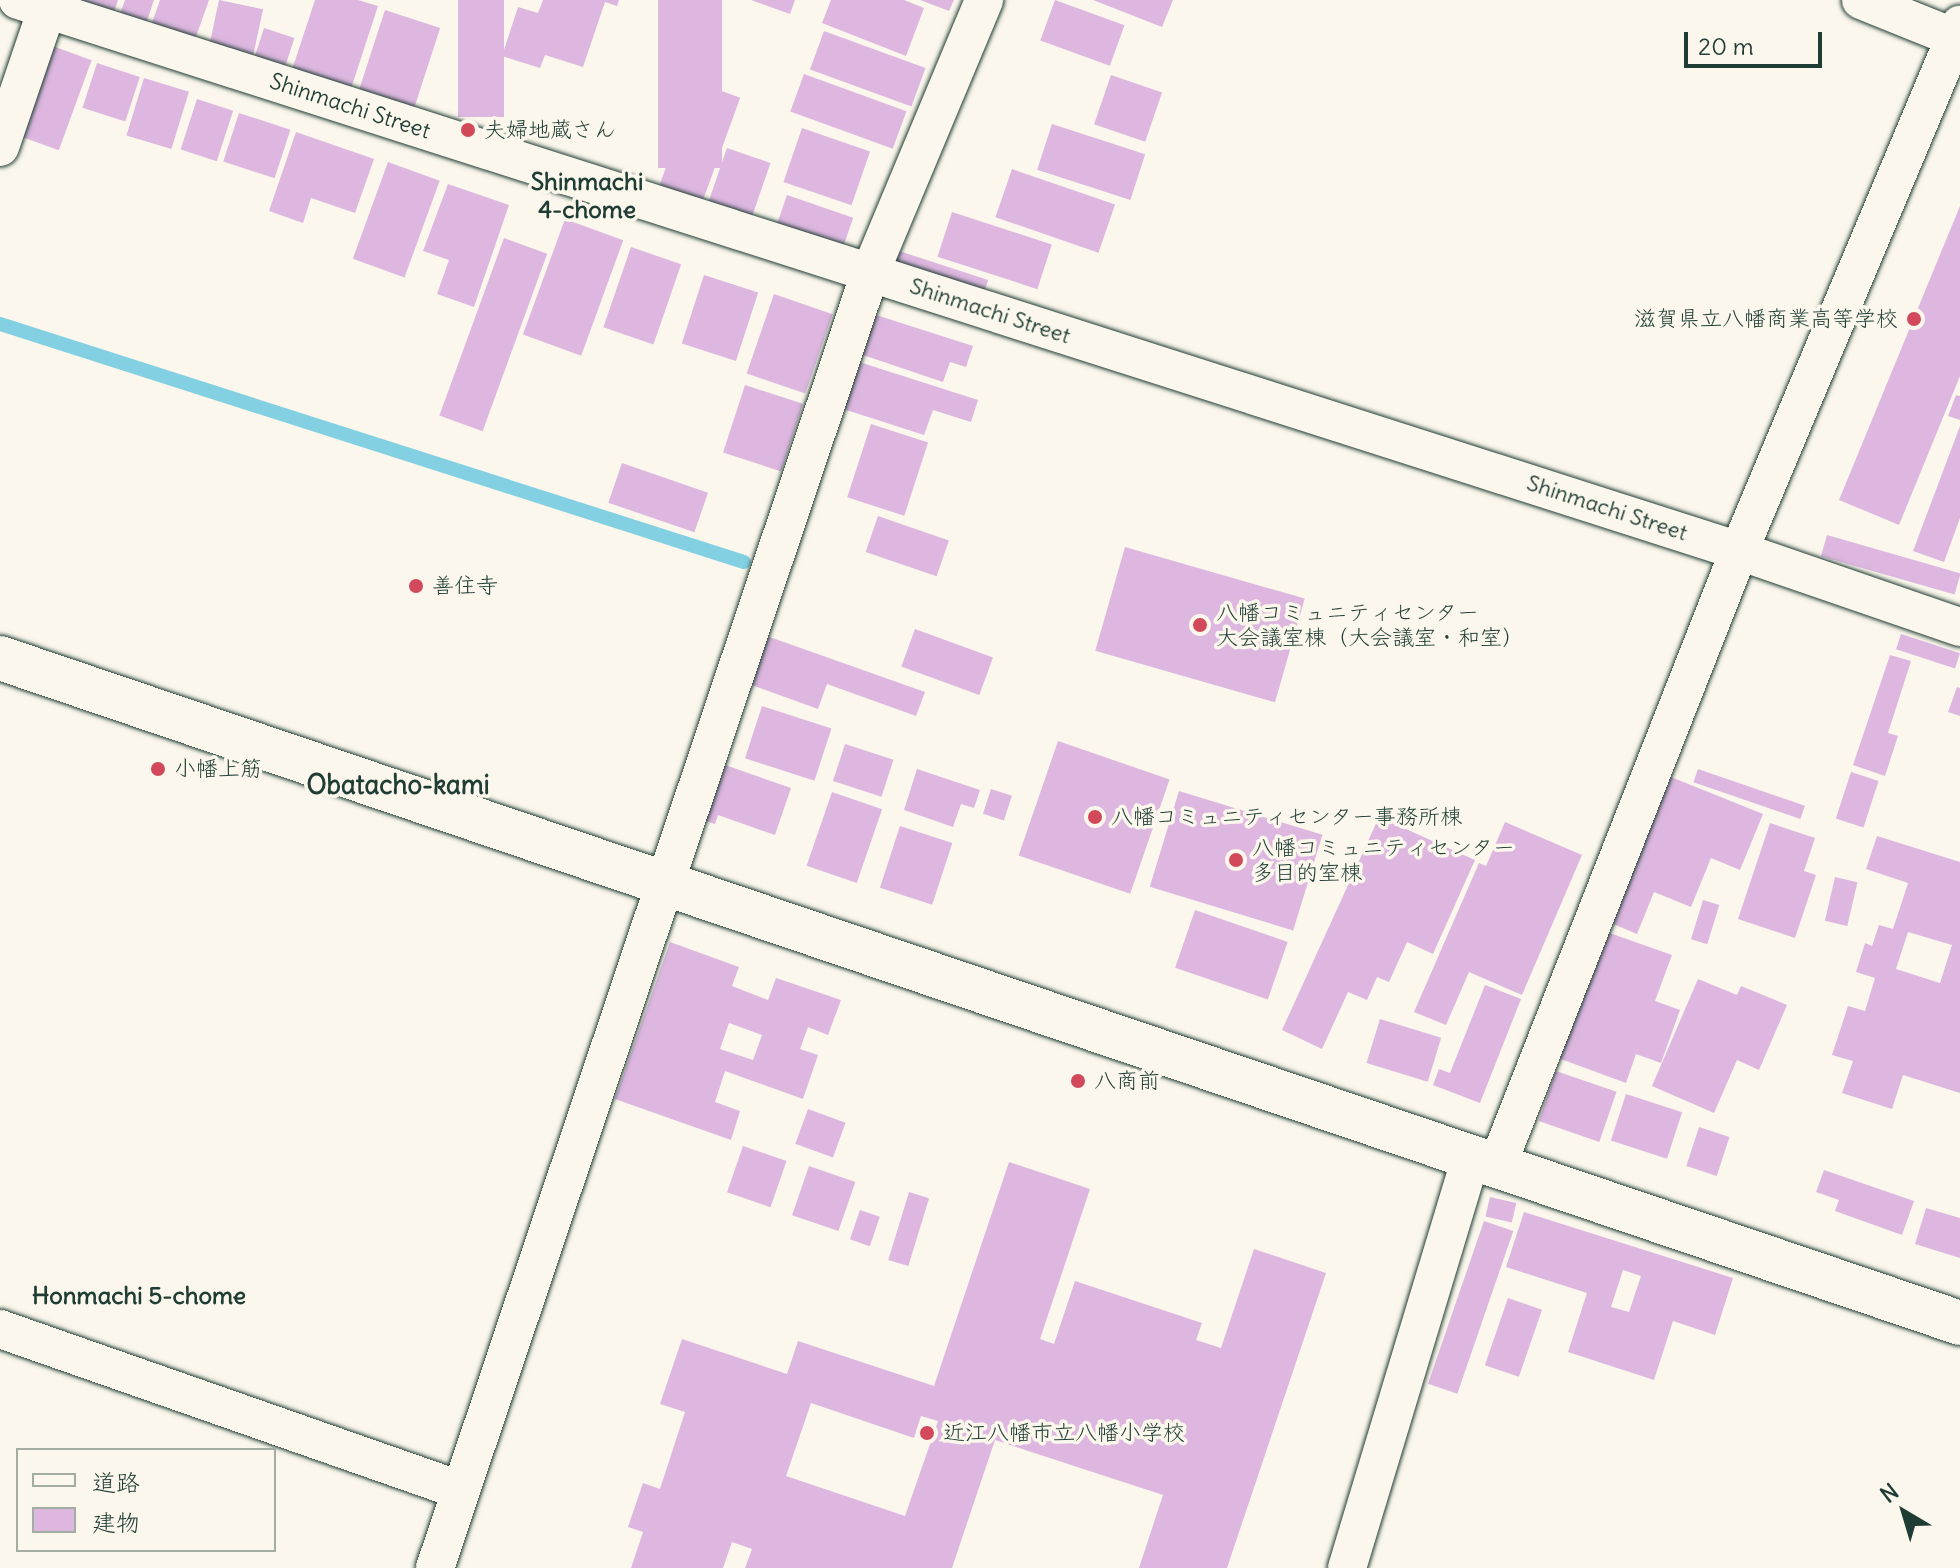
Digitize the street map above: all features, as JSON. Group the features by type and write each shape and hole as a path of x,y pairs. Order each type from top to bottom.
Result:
{"street":[{"path":"435,1568 870,273 984,0"},
{"path":"1347,1568 1484,1162 1958,32 1861,0"},
{"path":"0,147 38,3"},
{"name":"Shinmachi Street","path":"38,3 1739,551 1960,627"},
{"path":"0,658 1960,1323"},
{"path":"0,1329 461,1490"}],"building":[{"path":"57,0 118,0 111,22"},
{"path":"125,0 154,0 143,33 116,25"},
{"path":"160,0 209,0 191,51 147,37"},
{"path":"219,0 263,9 251,66 207,57"},
{"path":"315,0 358,0 378,6 346,104 287,85"},
{"path":"458,0 504,0 504,117 458,117"},
{"path":"543,0 619,0 617,6 605,2 583,67 545,55 540,68 502,56 518,7 538,13"},
{"path":"658,0 722,0 722,168 658,168"},
{"path":"751,0 795,0 790,14"},
{"path":"831,0 904,0 924,8 906,56 822,23"},
{"path":"920,0 954,0 949,11"},
{"path":"1055,0 1125,25 1110,66 1040,40"},
{"path":"1093,0 1173,0 1162,27"},
{"path":"385,10 440,28 410,121 355,103"},
{"path":"264,28 294,38 280,82 250,72"},
{"path":"824,31 925,68 911,106 810,70"},
{"path":"39,41 92,60 59,150 6,131"},
{"path":"97,63 140,77 125,122 82,108"},
{"path":"804,74 906,111 893,149 790,112"},
{"path":"1111,75 1162,93 1145,142 1094,124"},
{"path":"144,78 189,92 171,149 126,135"},
{"path":"697,82 740,98 696,220 653,204"},
{"path":"197,99 233,111 217,161 181,149"},
{"path":"239,113 290,130 275,178 223,162"},
{"path":"1052,124 1145,154 1130,200 1037,170"},
{"path":"802,128 870,151 852,205 783,182"},
{"path":"296,132 374,159 355,213 311,198 303,223 269,211"},
{"path":"727,148 770,163 752,216 709,201"},
{"path":"388,162 440,181 404,278 353,259"},
{"path":"1012,169 1115,204 1098,253 995,217"},
{"path":"448,184 509,205 474,307 437,294 449,260 423,251"},
{"path":"787,195 853,218 836,268 770,245"},
{"path":"1960,206 1960,376 1899,525 1839,500"},
{"path":"952,212 1052,244 1037,289 937,257"},
{"path":"565,219 623,240 581,356 523,335"},
{"path":"504,238 547,254 483,431 439,416"},
{"path":"631,247 681,264 653,345 603,327"},
{"path":"893,249 988,280 975,321 880,290"},
{"path":"704,275 758,293 736,361 682,343"},
{"path":"774,294 833,314 805,394 747,373"},
{"path":"870,313 973,346 966,367 950,362 943,382 857,353"},
{"path":"853,360 978,400 971,422 933,410 924,435 837,407"},
{"path":"745,385 803,404 781,471 723,453"},
{"path":"1956,395 1960,396 1960,420 1948,416"},
{"path":"871,424 928,443 904,516 847,497"},
{"path":"1960,426 1960,518 1944,562 1913,551"},
{"path":"622,463 708,493 694,532 608,503"},
{"path":"878,516 949,540 937,576 866,552"},
{"path":"1827,535 1960,573 1955,594 1821,556"},
{"name":"八幡コミュニティセンター 大会議室棟（大会議室・和室）","path":"1125,547 1305,599 1275,702 1095,651"},
{"path":"915,629 993,657 979,695 901,667"},
{"path":"1901,634 1960,653 1955,668 1896,649"},
{"path":"764,635 925,692 916,716 827,684 818,709 746,683"},
{"path":"1890,655 1911,661 1888,733 1898,736 1885,776 1853,765"},
{"path":"1957,687 1960,688 1960,716 1948,712"},
{"path":"762,706 831,729 814,781 745,758"},
{"name":"八幡コミュニティセンター事務所棟","path":"1058,741 1170,779 1130,894 1019,855"},
{"path":"845,744 894,760 881,797 833,781"},
{"path":"725,765 791,788 775,835 718,815 715,824 705,821"},
{"path":"917,769 980,790 974,808 961,804 953,827 904,810"},
{"path":"1698,769 1805,806 1800,819 1693,782"},
{"path":"1851,772 1879,781 1863,828 1836,819"},
{"path":"1666,775 1763,814 1740,870 1711,858 1691,907 1654,892 1637,934 1606,921"},
{"path":"991,789 1012,796 1004,821 983,814"},
{"name":"八幡コミュニティセンター 多目的室棟","path":"1179,791 1322,835 1293,930 1150,887"},
{"path":"832,792 882,809 857,883 807,866"},
{"path":"1379,817 1475,860 1433,954 1407,942 1389,982 1377,977 1367,1000 1348,992 1322,1049 1282,1030"},
{"path":"1505,822 1582,855 1522,995 1469,972 1446,1025 1414,1012 1479,863 1486,866"},
{"path":"1770,823 1815,838 1804,871 1816,875 1795,938 1738,919"},
{"path":"900,826 952,843 932,905 880,888"},
{"path":"1877,836 1960,862 1960,1093 1903,1075 1892,1109 1842,1093 1853,1061 1832,1055 1848,1006 1865,1011 1875,978 1856,972 1865,943 1872,946 1879,925 1893,929 1908,883 1866,869","holes":["1908,932 1952,945 1940,983 1896,969"]},
{"path":"1835,877 1857,882 1847,926 1825,921"},
{"path":"1703,900 1719,905 1707,944 1691,939"},
{"path":"1195,910 1288,942 1268,1000 1175,968"},
{"path":"1604,931 1672,955 1655,1001 1680,1010 1661,1063 1636,1054 1626,1083 1558,1058"},
{"path":"670,942 739,967 732,986 768,1000 776,978 841,1000 828,1035 808,1027 800,1049 818,1055 803,1099 725,1071 715,1102 740,1111 731,1140 615,1099","holes":["729,1023 762,1035 753,1060 720,1049"]},
{"path":"1698,979 1737,995 1741,986 1787,1005 1759,1070 1737,1060 1714,1113 1652,1086"},
{"path":"1485,985 1521,999 1480,1103 1433,1085 1439,1069 1450,1073"},
{"path":"1380,1019 1441,1038 1428,1082 1367,1063"},
{"path":"1556,1071 1617,1092 1599,1142 1539,1121"},
{"path":"1626,1094 1682,1112 1667,1159 1611,1141"},
{"path":"808,1109 846,1123 833,1157 795,1144"},
{"path":"1699,1127 1729,1137 1717,1176 1686,1166"},
{"path":"743,1146 786,1161 771,1207 727,1192"},
{"path":"1009,1162 1090,1189 1040,1339 1054,1344 1075,1281 1202,1323 1196,1340 1221,1348 1254,1249 1326,1273 1227,1568 1139,1568 1163,1495 995,1440 952,1568 745,1568 752,1549 732,1542 723,1568 631,1568 643,1532 628,1527 643,1483 660,1489 685,1412 660,1404 682,1339 787,1374 798,1341 934,1386","holes":["811,1403 914,1438 921,1416 938,1421 905,1516 786,1476"]},
{"path":"809,1166 855,1182 838,1231 792,1215"},
{"path":"1824,1170 1914,1201 1902,1235 1835,1211 1839,1200 1816,1192"},
{"path":"909,1192 929,1198 908,1266 888,1260"},
{"path":"1490,1197 1516,1203 1512,1223 1486,1216"},
{"path":"1926,1208 1960,1218 1960,1258 1915,1244"},
{"path":"860,1210 880,1217 870,1246 850,1239"},
{"path":"1524,1212 1733,1278 1715,1335 1673,1321 1654,1380 1568,1352 1587,1293 1506,1267","holes":["1623,1270 1641,1276 1629,1312 1611,1307"]},
{"path":"1484,1221 1513,1231 1457,1394 1428,1384"},
{"path":"1508,1298 1542,1310 1519,1377 1485,1365"}],"waterway":[{"path":"0,324 744,562"}],"place":[{"name":"夫婦地蔵さん","path":"468,130"},
{"name":"滋賀県立八幡商業高等学校","path":"1914,319"},
{"name":"善住寺","path":"416,586"},
{"name":"八幡コミュニティセンター 大会議室棟（大会議室・和室）","path":"1200,625"},
{"name":"小幡上筋","path":"158,769"},
{"name":"八幡コミュニティセンター事務所棟","path":"1095,817"},
{"name":"八幡コミュニティセンター 多目的室棟","path":"1236,860"},
{"name":"八商前","path":"1078,1081"},
{"name":"近江八幡市立八幡小学校","path":"927,1433"}],"district":[{"name":"Shinmachi 4-chome","path":"587,196"},
{"name":"Obatacho-kami","path":"398,785"},
{"name":"Honmachi 5-chome","path":"139,1296"}]}
